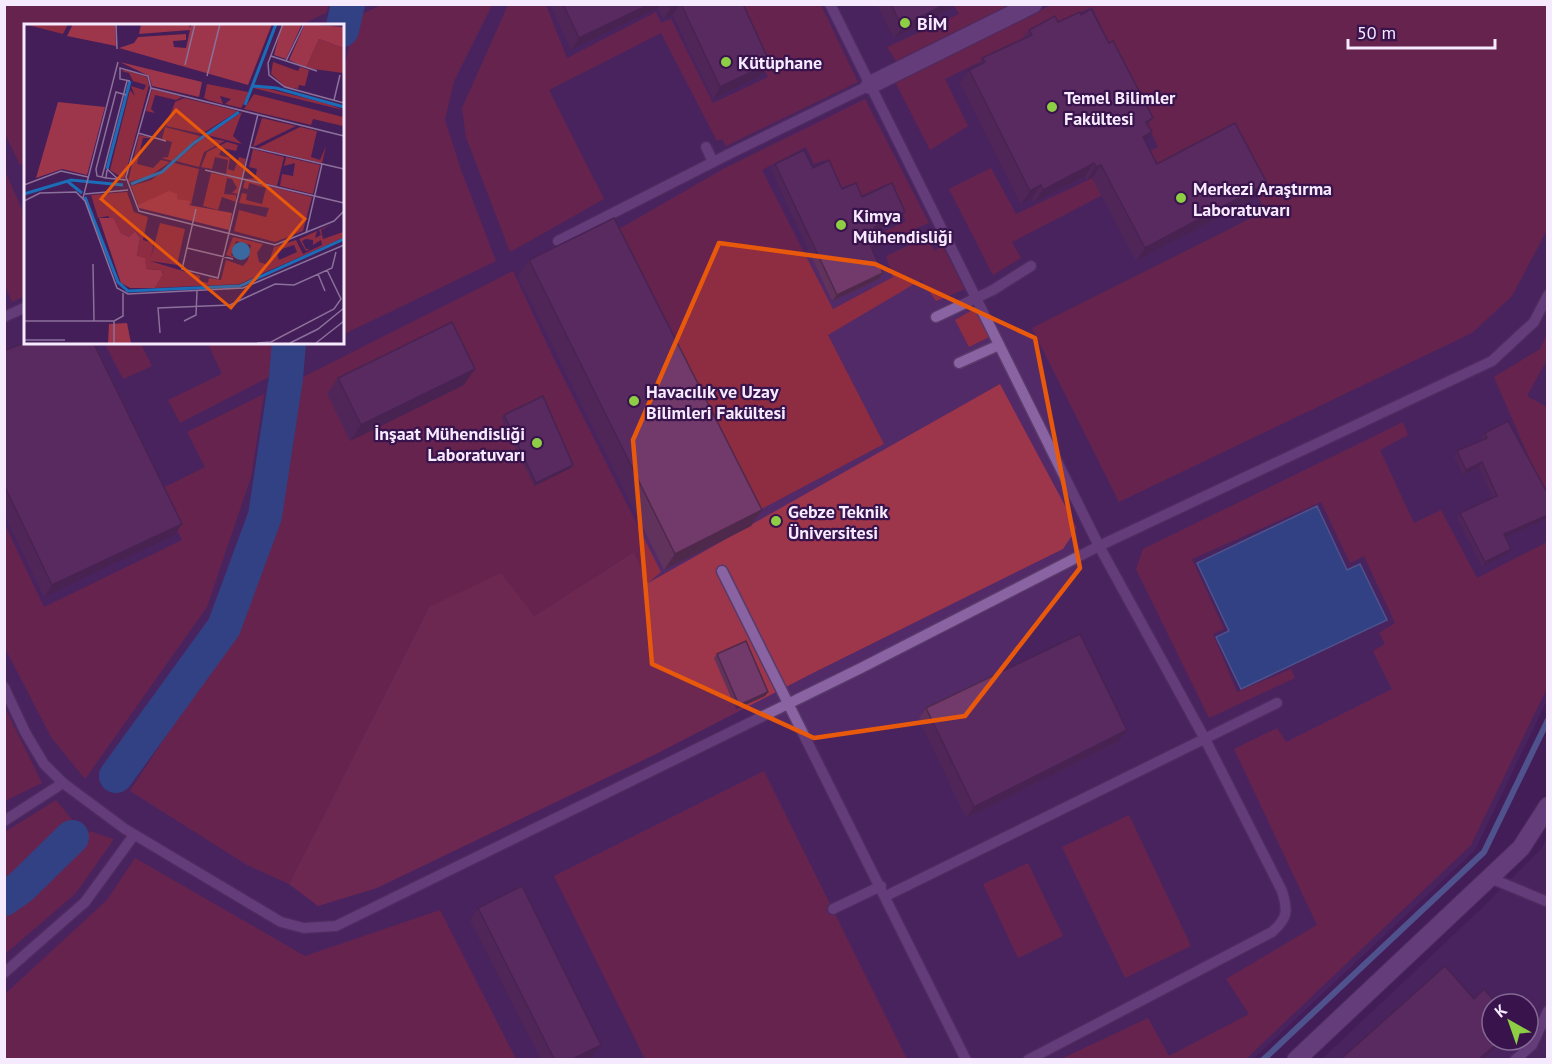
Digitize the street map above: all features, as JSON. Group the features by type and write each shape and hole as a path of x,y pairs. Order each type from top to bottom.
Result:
{"street":[{"path":"870,86 1033,4"},
{"path":"1296,1059 1521,848 1548,807"}],"lane":[{"path":"830,4 1099,546 1205,739 1282,891 1287,907 1283,922 1272,932 1029,1059"},
{"path":"558,241 870,86"},
{"path":"706,147 713,162"},
{"path":"936,317 993,290 1031,266"},
{"path":"4,687 25,732 44,764 63,783 134,835 281,922 304,928 336,926 790,704 1099,546 1492,361 1534,322 1548,295"},
{"path":"4,317 24,308"},
{"path":"959,363 999,345"},
{"path":"722,571 966,1059"},
{"path":"833,909 883,891 1277,703"},
{"path":"4,821 63,783"},
{"path":"4,973 85,902 134,835"},
{"path":"1490,878 1548,902"},
{"path":"1515,1059 1532,1044 1548,1011"}],"highlighted area":[{"path":"719,243 875,264 1035,338 1080,568 965,716 814,738 652,664 633,440"}],"shaded area":[{"path":"5,4 329,4 326,13 303,24 24,24 24,163 20,165 5,134"},
{"name":"Gebze Teknik Üniversitesi","path":"5,5 1547,5 1547,700 1475,850 1253,1059 5,1060"},
{"path":"381,5 492,5 454,81 445,120 461,170 496,261 344,334 344,68 356,17"},
{"path":"508,5 546,5 567,58 656,12 661,23 671,19 713,103 768,77 734,5 821,5 858,82 726,146 722,139 717,141 661,33 549,90 604,199 510,252 466,137 462,108"},
{"path":"954,5 1013,5 898,64 887,47 959,14"},
{"path":"1051,5 1547,5 1547,230 1512,296 1472,333 1119,502 1032,328 1265,211 1226,131 1012,242 1021,258 993,275 949,189 991,168 1016,214 1158,147 1092,7 945,79 968,126 930,150 894,80"},
{"path":"865,99 929,223 881,244 875,236 906,221 887,184 859,197 852,184 839,188 825,160 814,164 806,147 762,170 833,309 893,277 886,256 927,237 934,251 942,245 965,289 936,301 921,280 828,335 884,444 754,513 619,229 723,169"},
{"path":"5,171 24,214 24,296 12,302 5,286"},
{"path":"513,271 553,357 661,572 648,583 634,552 534,616 429,607 289,884 247,865 130,791 237,627 276,506 297,380"},
{"path":"974,309 989,337 969,347 955,320"},
{"path":"1547,334 1547,360 1527,396 1547,407 1547,499 1494,377 1540,349"},
{"path":"105,344 141,344 152,366 123,379"},
{"path":"208,344 273,344 269,377 180,423 168,400 222,374"},
{"path":"1000,384 1077,528 1063,549 656,754 377,888 318,906 289,884 429,607 501,573 534,616 634,552 648,583"},
{"path":"264,394 251,477 207,607 85,779 51,737 5,648 5,525 44,607 182,540 157,491 205,467 187,432"},
{"path":"1403,422 1408,435 1380,450 1414,523 1441,510 1477,578 1547,542 1547,688 1471,845 1246,1059 1061,1059 1148,1018 1169,1056 1249,1014 1226,979 1317,925 1234,749 1277,728 1286,742 1392,689 1373,651 1385,644 1379,633 1395,623 1364,556 1350,563 1321,502 1192,559 1224,629 1213,634 1237,692 1291,669 1295,678 1209,718 1136,569 1143,549"},
{"path":"4,706 42,783 5,801 4,801"},
{"path":"764,771 907,1059 645,1059 554,876"},
{"path":"56,800 73,821 17,878 5,887 5,832"},
{"path":"1129,815 1191,946 1125,978 1062,847"},
{"path":"89,831 114,839 76,893 5,954 5,907 60,868"},
{"path":"1547,837 1547,1059 1321,1060 1542,848"},
{"path":"135,858 305,956 440,910 516,1059 5,1059 5,994 107,900"},
{"path":"1028,863 1063,936 1018,958 983,884"}],"water":[{"path":"1317,506 1347,570 1360,564 1387,620 1241,689 1216,637 1229,631 1197,563"}],"building":[{"path":"563,4 650,4 579,38"},
{"path":"681,4 743,4 770,63 720,87"},
{"path":"891,4 945,4 902,27"},
{"path":"1091,9 1109,43 1113,41 1153,118 1146,122 1152,132 1143,137 1157,164 1235,123 1267,183 1145,248 1101,165 1096,167 1094,163 1043,190 1041,185 1030,191 969,70 985,62 982,58 1032,35 1029,30 1055,16 1058,22 1080,12 1081,15"},
{"name":"Kimya Mühendisliği","path":"804,150 813,168 829,160 842,189 856,183 862,197 892,183 905,212 874,227 881,243 871,247 883,273 837,295 775,164"},
{"name":"Havacılık ve Uzay Bilimleri Fakültesi","path":"614,218 762,510 675,554 529,260"},
{"path":"452,322 475,369 361,425 338,378"},
{"path":"24,343 94,344 182,524 52,585 4,485 4,351"},
{"name":"İnşaat Mühendisliği Laboratuvarı","path":"543,396 573,465 536,483 504,415"},
{"path":"1508,421 1548,494 1548,515 1504,534 1511,549 1485,562 1460,513 1497,496 1482,462 1466,470 1457,451 1487,438 1485,433"},
{"path":"1080,634 1127,730 974,807 926,708"},
{"path":"746,641 768,692 739,705 717,654"},
{"path":"522,886 601,1045 573,1059 554,1059 478,908"},
{"path":"1445,966 1474,999 1480,993 1480,1052 1487,1052 1479,1059 1341,1059"}],"waterway":[{"path":"343,24 348,4"},
{"path":"116,776 224,627 265,516 286,378 289,344"},
{"path":"1263,1060 1484,852 1548,720"},
{"path":"4,899 21,887 72,837"}],"place":[{"name":"BİM","path":"905,23"},
{"name":"Kütüphane","path":"726,62"},
{"name":"Temel Bilimler Fakültesi","path":"1052,107"},
{"name":"Merkezi Araştırma Laboratuvarı","path":"1181,198"},
{"name":"Kimya Mühendisliği","path":"841,225"},
{"name":"Havacılık ve Uzay Bilimleri Fakültesi","path":"634,401"},
{"name":"İnşaat Mühendisliği Laboratuvarı","path":"537,443"},
{"name":"Gebze Teknik Üniversitesi","path":"776,521"}]}
